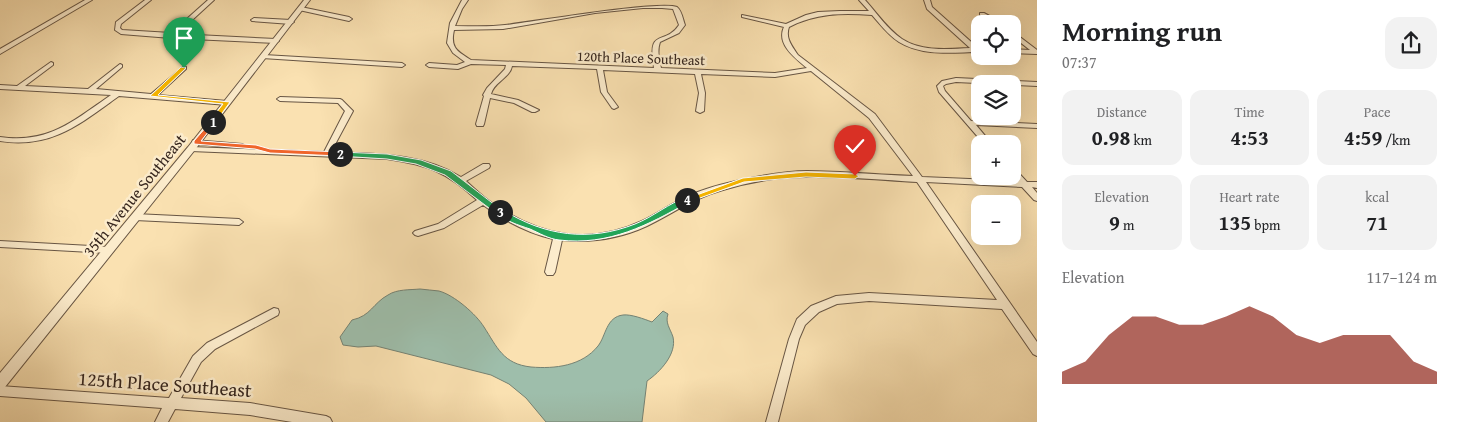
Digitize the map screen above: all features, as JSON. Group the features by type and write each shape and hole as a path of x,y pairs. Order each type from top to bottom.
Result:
{"street":[{"path":"0,52 89,0"},
{"path":"148,0 123,17 118,23 118,29 130,34 228,37 276,41"},
{"path":"171,36 211,0"},
{"name":"35th Avenue Southeast","path":"0,383 228,103 307,0"},
{"path":"465,0 460,5 448,40 451,48 470,62"},
{"path":"627,0 664,3 674,6 678,11 682,25 679,30 657,41 654,47 658,70"},
{"path":"862,0 899,40 908,45 925,48 971,50"},
{"path":"926,0 930,8 971,44"},
{"path":"452,28 510,26 592,4"},
{"path":"301,9 349,19"},
{"path":"874,13 830,12 812,14 800,18 787,26 784,33 786,42 796,56 851,97 872,116 919,179 1037,351"},
{"path":"744,16 787,26"},
{"path":"254,20 291,22"},
{"path":"1021,40 1037,52"},
{"path":"1021,51 1037,52"},
{"path":"264,58 402,65"},
{"name":"120th Place Southeast","path":"429,65 458,67 470,62 775,75 812,69"},
{"path":"18,88 50,64"},
{"path":"480,124 486,94 493,84 508,70 509,64"},
{"path":"90,91 120,66"},
{"path":"153,96 184,68"},
{"path":"600,68 604,92 614,107"},
{"path":"698,73 702,92 700,111"},
{"path":"980,135 942,92 940,86 944,82 956,80 1037,84"},
{"path":"0,87 90,91 228,103"},
{"path":"0,139 22,143 56,135 118,93"},
{"path":"486,94 516,101 535,110"},
{"path":"280,99 340,101 349,110 327,153"},
{"path":"970,123 1037,126"},
{"path":"193,146 255,152 387,156 418,162 448,173 483,201 514,220 558,237 586,237 612,234 639,226 692,197 743,180 806,174 1037,185"},
{"path":"461,182 486,166"},
{"path":"1021,181 1037,198"},
{"path":"418,233 441,226 483,201"},
{"path":"135,218 239,222"},
{"path":"550,272 558,237"},
{"path":"0,244 109,250"},
{"path":"772,422 794,339 801,322 815,309 836,300 868,297 1005,305"},
{"path":"161,422 197,359 211,346 274,312"},
{"name":"125th Place Southeast","path":"0,390 250,408 326,422"}],"shaded area":[{"path":"420,289 439,291 458,301 480,322 497,348 507,358 521,365 559,367 576,362 592,353 601,342 613,319 623,315 634,316 652,322 663,311 668,314 667,323 674,343 670,356 662,368 647,381 642,422 546,422 526,398 509,384 491,375 376,346 358,347 343,345 340,337 352,320 364,316 383,298 392,293"}],"route":[{"path":"184,68 153,96 228,103 196,142 256,147 270,151 387,156 418,162 448,173 467,185 483,201 514,220 558,237 586,237 612,234 639,226 692,197 743,180 806,174 855,176"}]}
